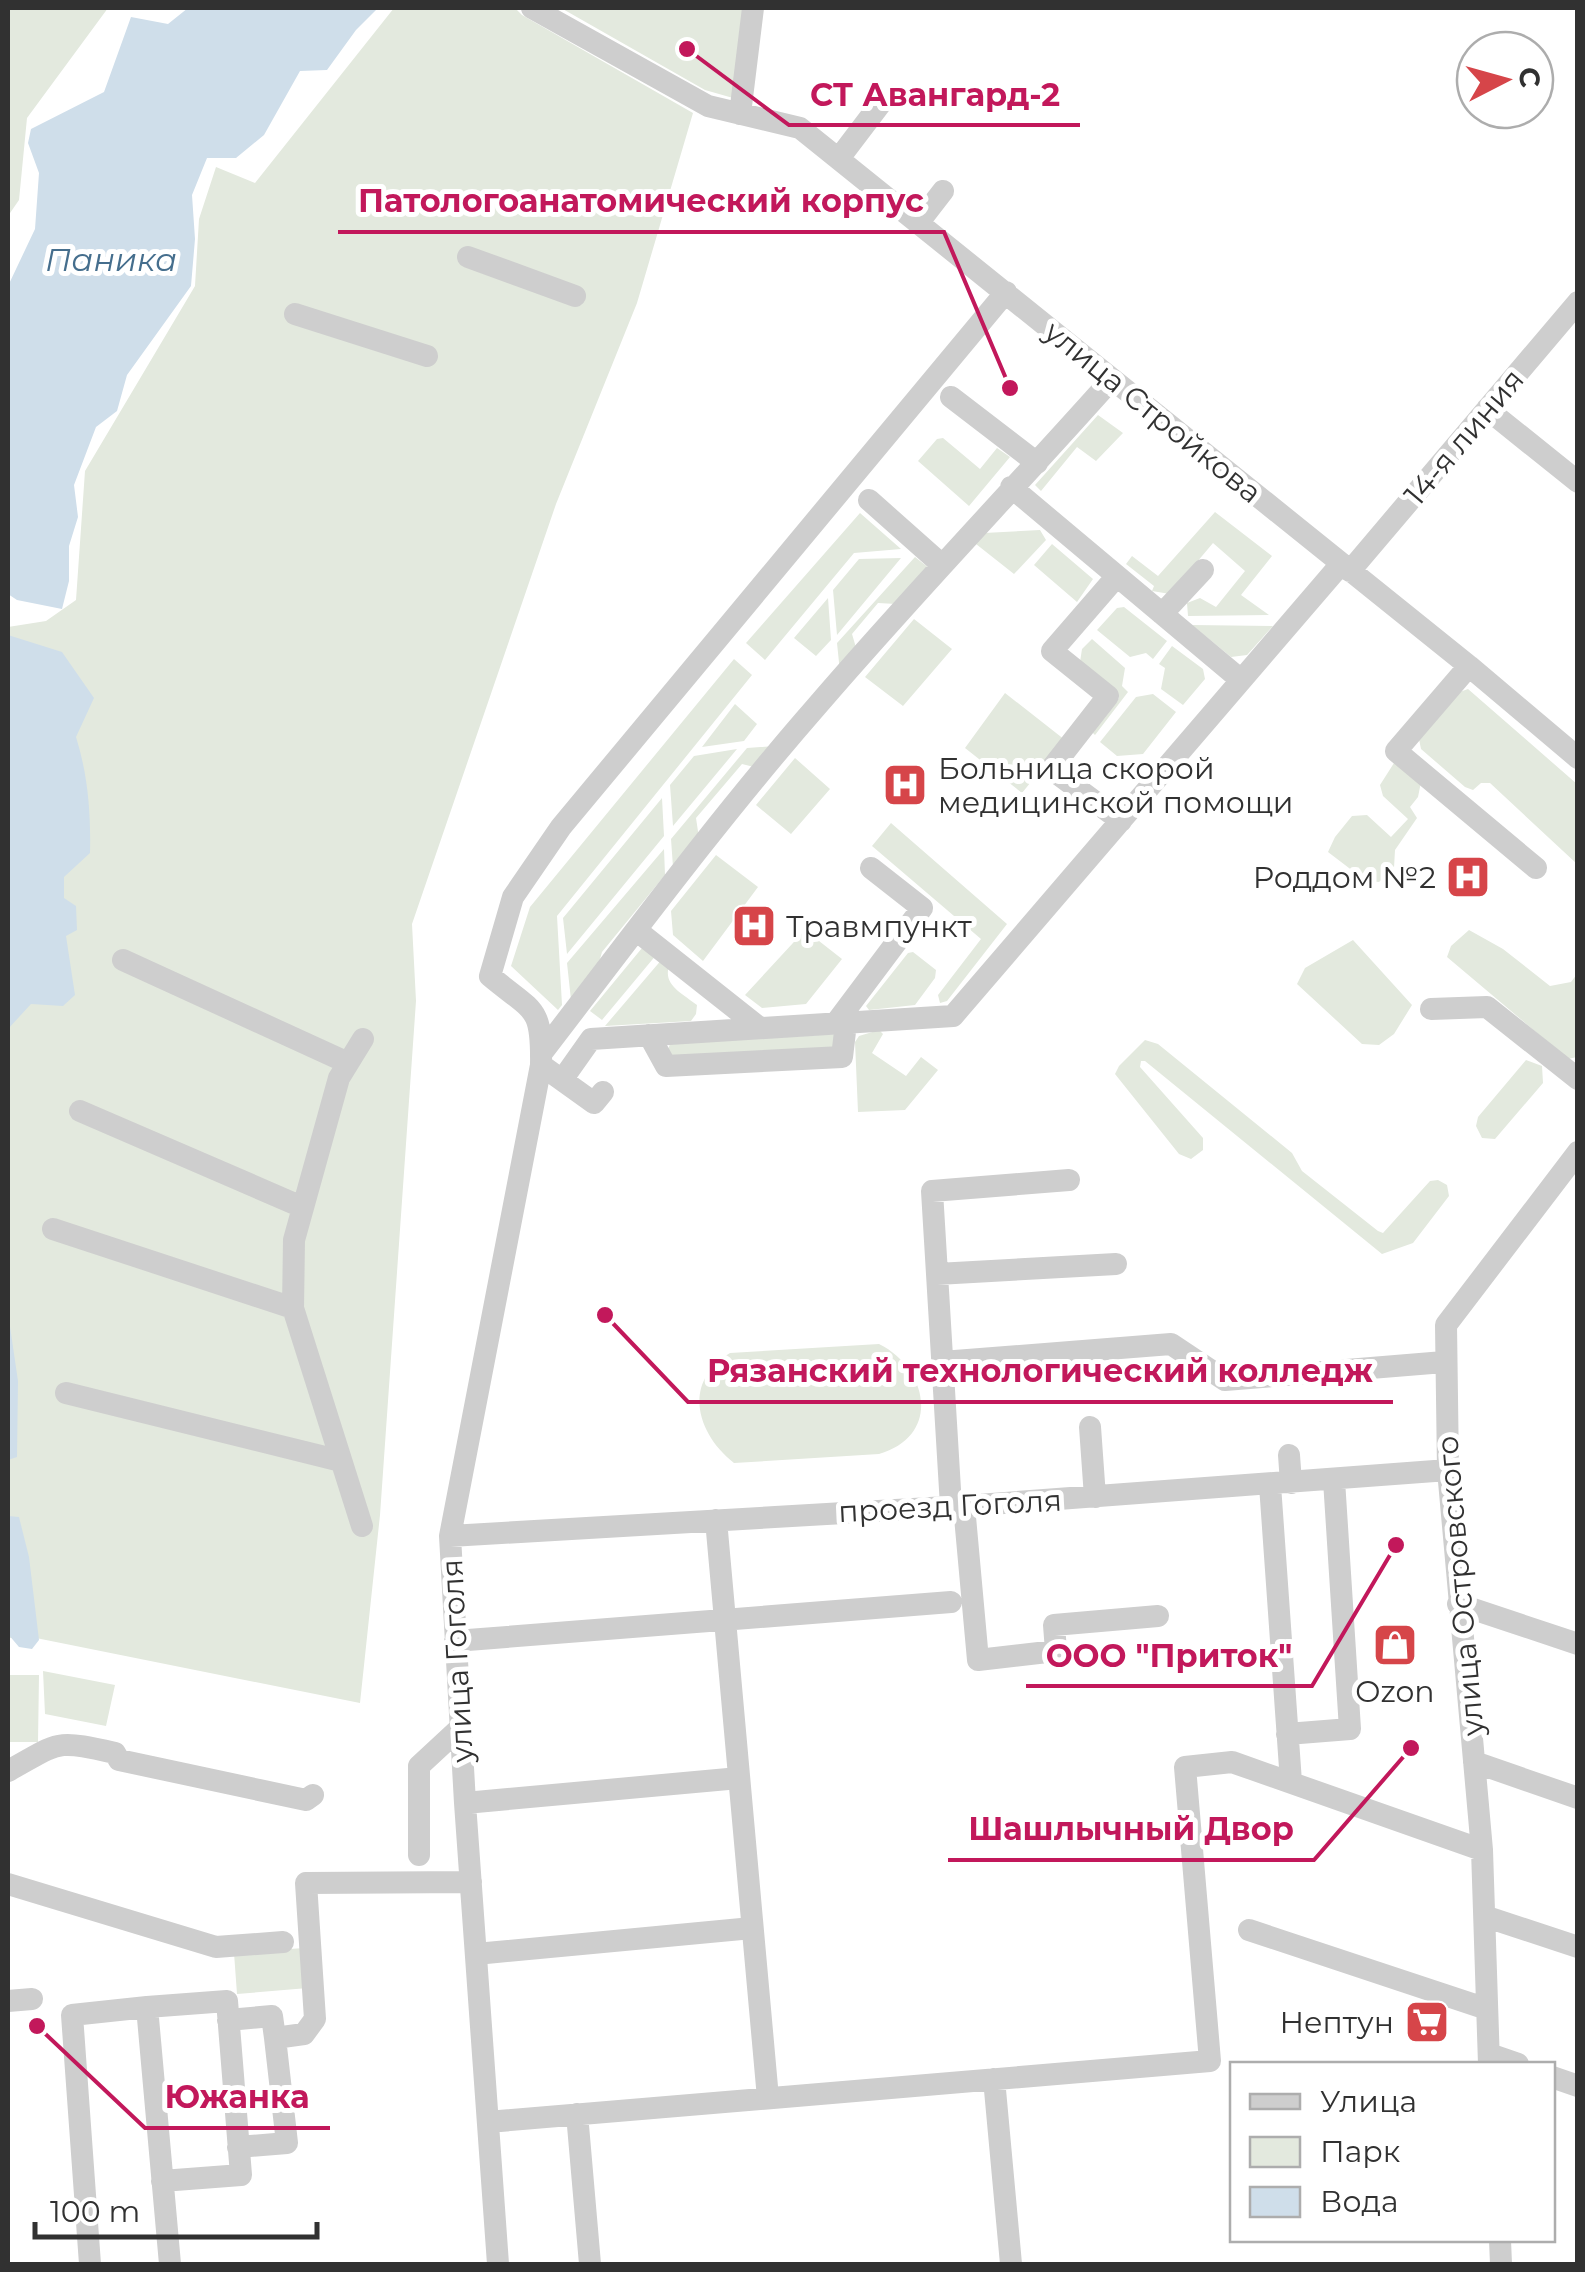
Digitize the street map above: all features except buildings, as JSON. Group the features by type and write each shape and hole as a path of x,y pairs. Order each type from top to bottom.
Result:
{"street":[{"path":"740,114 753,8"},
{"name":"улица Стройкова","path":"545,11 708,106 800,128 1470,666 1578,758"},
{"path":"840,158 881,103"},
{"path":"919,222 944,192"},
{"path":"468,257 575,296"},
{"path":"603,1092 594,1103 541,1060 538,1016 490,976 513,897 561,828 1006,292"},
{"name":"14-я линия","path":"562,1080 591,1039 953,1016 1241,680 1487,409 1578,302"},
{"path":"295,314 427,356"},
{"path":"541,1060 636,930 804,720 1112,378"},
{"path":"951,397 1037,462"},
{"path":"1487,409 1578,482"},
{"path":"1011,487 1241,680"},
{"path":"869,500 941,564"},
{"path":"1162,614 1203,570"},
{"path":"1117,576 1052,650 1108,696 1051,768 1120,821"},
{"path":"1470,666 1396,751 1536,868"},
{"path":"649,1035 666,1066 842,1057 841,1023 922,908 871,868"},
{"path":"636,930 760,1028"},
{"path":"123,960 346,1062"},
{"path":"1431,1010 1487,1007 1578,1079"},
{"path":"362,1526 293,1308 294,1240 302,1207 338,1078 363,1038"},
{"name":"улица Гоголя","path":"498,2264 450,1536 541,1060"},
{"path":"80,1111 302,1207"},
{"name":"улица Островского","path":"1489,2059 1487,1917 1448,1470 1446,1325 1570,1181 1578,1152"},
{"path":"1069,1180 932,1191 942,1362 978,1660 1056,1652 1054,1625 1158,1616"},
{"path":"52,1229 293,1308"},
{"path":"937,1274 1116,1264"},
{"path":"942,1362 1171,1344 1225,1380 1444,1362"},
{"path":"66,1393 341,1460"},
{"path":"1090,1427 1094,1497"},
{"path":"1289,1454 1280,1484 1291,1782"},
{"name":"проезд Гоголя","path":"450,1536 1094,1497 1448,1470"},
{"path":"1288,1734 1350,1729 1334,1480"},
{"path":"716,1520 768,2098"},
{"path":"454,1641 951,1602"},
{"path":"1458,1604 1578,1644"},
{"path":"419,1855 420,1766 460,1728"},
{"path":"8,1770 52,1745 69,1743 114,1752 119,1760 306,1800 313,1795"},
{"path":"488,2122 1221,2063 1185,1767 1232,1762 1482,1850"},
{"path":"1474,1762 1578,1798"},
{"path":"465,1803 739,1778"},
{"path":"275,2038 304,2034 315,2019 306,1883 471,1882"},
{"path":"8,1884 216,1946 283,1942"},
{"path":"1487,1917 1578,1947"},
{"path":"476,1954 752,1928"},
{"path":"1249,1930 1487,2010"},
{"path":"8,2002 32,2000"},
{"path":"90,2264 72,2016 226,2001 241,2175 162,2181"},
{"path":"147,2008 170,2264"},
{"path":"228,2020 272,2016 287,2143 238,2147"},
{"path":"994,2079 1011,2264"},
{"path":"576,2114 590,2264"}],"green space":[{"path":"8,8 108,8 27,118 19,200 8,216"},
{"path":"394,8 515,8 693,113 637,303 556,504 412,924 416,1001 380,1515 360,1703 36,1638 8,1638 8,627 46,621 76,600 85,471 195,286 199,219 216,167 255,183"},
{"path":"561,8 746,8 733,98 705,90"},
{"path":"1098,415 1123,433 1096,461 1077,447 1041,491 1035,485"},
{"path":"943,438 980,469 997,448 1010,457 969,506 918,461 937,439"},
{"path":"1215,512 1272,556 1241,595 1269,615 1188,616 1187,603 1200,598 1216,607 1245,571 1213,543 1170,594 1152,591 1154,586 1126,564 1132,556 1158,576"},
{"path":"860,513 901,549 854,553 765,660 746,643"},
{"path":"1040,530 1046,540 1014,574 976,544 984,533"},
{"path":"1052,544 1093,579 1077,602 1034,565"},
{"path":"915,557 929,568 896,604 878,603 852,634 857,651 840,672 837,643"},
{"path":"901,558 837,635 833,590 859,559"},
{"path":"828,598 831,640 816,656 794,638"},
{"path":"1124,607 1167,641 1153,659 1146,653 1130,657 1097,630 1117,608"},
{"path":"914,619 952,649 903,706 865,677"},
{"path":"1192,625 1273,626 1247,655 1231,657"},
{"path":"1092,639 1125,668 1122,686 1128,692 1095,735 1092,732 1119,698 1080,662 1082,649"},
{"path":"1172,646 1203,669 1205,679 1183,705 1161,689 1165,668 1159,664"},
{"path":"734,659 752,675 557,916 562,1005 558,1010 511,966 530,907"},
{"path":"1468,689 1577,784 1577,864 1490,783 1481,783 1473,790 1465,787 1421,749 1419,739 1457,693"},
{"path":"1005,693 1065,740 1022,793 965,748"},
{"path":"1153,694 1176,712 1143,754 1117,756 1100,742 1136,697"},
{"path":"735,704 757,724 744,741 702,747"},
{"path":"774,746 758,768 742,764 696,818 699,838 673,867 671,839 747,748"},
{"path":"737,749 673,826 670,785 694,756"},
{"path":"795,758 830,789 791,834 756,805"},
{"path":"1394,763 1421,782 1418,797 1410,807 1417,818 1395,850 1394,868 1379,882 1366,881 1328,852 1352,816 1367,815 1391,837 1408,819 1383,796 1380,785"},
{"path":"662,798 664,836 567,954 563,918"},
{"path":"891,823 1007,924 947,1001 940,1003 938,995 981,939 872,846"},
{"path":"664,849 665,875 602,952 598,966 571,1000 567,963"},
{"path":"716,855 758,887 703,961 673,935 671,911"},
{"path":"805,930 842,959 806,1004 762,1008 745,995"},
{"path":"1469,930 1503,949 1550,986 1571,982 1577,974 1577,1057 1568,1059 1447,957 1451,946"},
{"path":"1353,940 1412,1005 1394,1034 1379,1045 1362,1044 1297,984 1305,968"},
{"path":"642,948 657,954 602,1020 590,1011"},
{"path":"913,952 936,970 935,978 915,1005 869,1010 866,1006 908,953"},
{"path":"663,958 670,964 671,983 697,1005 691,1021 605,1026"},
{"path":"879,1030 883,1034 872,1053 906,1076 921,1057 938,1070 905,1110 858,1112 855,1042 859,1036"},
{"path":"835,1034 835,1045 829,1050 677,1059 667,1052 670,1044"},
{"path":"1145,1040 1158,1044 1292,1153 1302,1171 1378,1231 1383,1233 1430,1181 1447,1185 1449,1196 1413,1243 1382,1254 1141,1061 1140,1067 1203,1138 1203,1150 1191,1159 1179,1154 1115,1074"},
{"path":"1526,1060 1542,1066 1543,1083 1495,1139 1482,1138 1476,1126 1478,1117"},
{"path":"879,1344 909,1369 921,1401 920,1418 912,1433 899,1445 879,1454 734,1463 703,1423 700,1393 705,1378 730,1353"},
{"path":"43,1671 115,1685 106,1726 45,1714"},
{"path":"8,1675 39,1675 38,1742 8,1742"},
{"path":"304,1948 308,1988 237,1994 234,1953"}],"water":[{"name":"Паника","path":"188,8 378,8 356,30 327,70 300,71 264,135 236,158 207,158 192,195 195,239 191,286 127,375 117,411 96,427 74,485 78,517 69,546 69,581 62,609 17,600 8,594 8,286 35,229 39,173 28,143 31,129 104,92 131,17 168,24"},
{"path":"8,635 62,652 94,698 76,737 88,795 90,853 64,877 64,898 76,906 77,930 66,936 75,995 63,1006 31,1004 8,1029"},
{"path":"8,1313 18,1381 17,1457 8,1460"},
{"path":"8,1516 19,1517 29,1557 39,1640 32,1649 19,1647 8,1634"}],"place":[{"name":"СТ Авангард-2","path":"687,49"},
{"name":"Патологоанатомический корпус","path":"1010,388"},
{"name":"Больница скорой медицинской помощи","path":"905,785"},
{"name":"Роддом №2","path":"1468,877"},
{"name":"Травмпункт","path":"754,926"},
{"name":"Рязанский технологический колледж","path":"605,1315"},
{"name":"ООО \"Приток\"","path":"1396,1545"},
{"name":"Ozon","path":"1395,1645"},
{"name":"Шашлычный Двор","path":"1411,1748"},
{"name":"Нептун","path":"1427,2022"},
{"name":"Южанка","path":"37,2026"}]}
